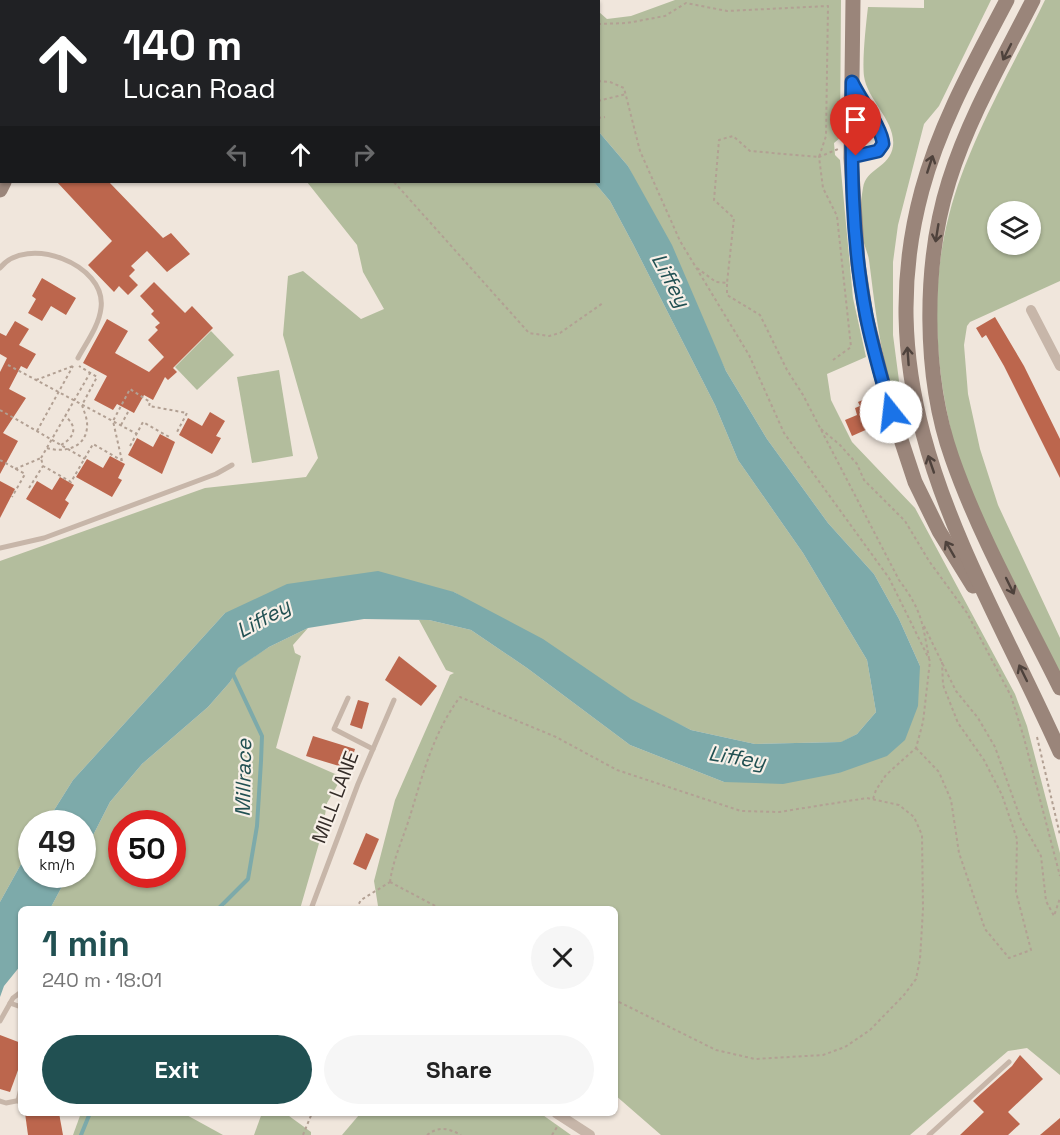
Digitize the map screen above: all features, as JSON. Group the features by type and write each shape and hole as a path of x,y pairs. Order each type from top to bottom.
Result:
{"main road":[{"path":"853,0 851,153 858,264 866,316 898,433 915,482 939,531 1003,634"},
{"path":"1007,0 960,91 936,147 922,189 906,267 905,315 909,370 929,461 950,516 1003,634 1060,752"},
{"path":"1033,0 972,121 949,181 938,225 932,267 930,312 934,374 951,457 972,508 1060,688"}],"street":[{"path":"851,153 878,151 883,144 882,134 852,82"},
{"path":"1031,310 1060,366"},
{"path":"561,1116 590,1135"}],"lane":[{"path":"0,268 5,262 21,256 43,254 61,257 90,277 100,291 102,307 98,321 78,358"},
{"path":"0,548 44,538 216,474 232,465"},
{"path":"348,698 334,729 373,749"},
{"name":"MILL LANE","path":"311,906 394,700"},
{"path":"0,1021 18,995"},
{"path":"10,1004 18,1006"},
{"path":"930,1135 1009,1062"},
{"path":"0,1101 6,1103 18,1100"}],"path":[{"path":"600,24 627,23 665,16 686,3 727,11 828,6 826,136 819,157 823,188 837,216 851,347 833,360"},
{"path":"600,81 610,82 624,88 640,152 680,241 749,355 784,433 889,578 930,661"},
{"path":"600,100 626,94"},
{"path":"600,118 605,117"},
{"path":"851,153 835,148 819,157 750,151 733,136 719,140 714,200 734,218 727,295 760,315 899,580 917,604 922,621 930,661 923,722 916,748 886,775 873,799"},
{"path":"395,183 529,333 549,336 560,333 603,303"},
{"path":"694,266 716,282 727,283"},
{"path":"36,380 74,366 75,363 97,377 82,405 87,419 85,436 69,449 56,451 47,448"},
{"path":"8,365 137,434"},
{"path":"37,431 74,366"},
{"path":"15,469 41,458 90,373"},
{"path":"41,458 43,466 71,482 93,444 122,461 113,421 130,390 150,402 149,406 187,413 177,432"},
{"path":"0,410 85,459"},
{"path":"121,425 128,412"},
{"path":"62,445 70,440 74,432 72,422 65,416"},
{"path":"130,446 143,422 171,438"},
{"path":"821,429 840,444 857,464 864,480 905,521 935,570 967,613 1011,696 1060,876"},
{"path":"0,460 25,474 12,497"},
{"path":"29,488 43,466"},
{"path":"922,621 956,691 978,718 995,747 1021,820 1041,856 1046,901 1054,916 1060,898"},
{"path":"916,748 939,772 951,800 959,853 985,928 1009,958 1031,950 1016,892 1017,839 1002,795 984,760 958,723 943,685 942,662"},
{"path":"390,882 392,863 409,819 431,747 447,715 460,697 556,737 617,770 741,811 779,812 867,798 899,805 914,817 922,835 923,909 920,958 916,979 904,995 870,1030 845,1047 823,1055 755,1059 716,1050 618,1001"},
{"path":"358,906 361,900 390,882"},
{"path":"390,882 435,906"},
{"path":"303,1135 310,1116"},
{"path":"427,1135 437,1129 450,1129 461,1135"}],"green space":[{"path":"675,0 841,0 840,138 834,143 835,155 840,160 853,298 866,357 827,374 831,400 852,442 915,508 1015,694 1027,726 1060,853 1060,1075 1027,1048 1008,1051 910,1135 661,1135 618,1098 618,906 378,906 374,881 395,800 450,675 454,673 446,670 419,620 429,620 471,630 527,668 630,745 724,782 839,773 920,666 899,619 874,574 828,523 767,439 726,371 628,166 600,133 600,13 607,19 631,16"},
{"path":"924,0 991,0 939,106 924,124 898,225 893,262 893,335 904,419 885,361 869,260 861,226 861,200 865,181 887,159 893,146 890,128 866,85 864,52 868,7 924,8"},
{"path":"1045,0 1060,0 1060,281 970,322 967,326 964,345 968,394 980,449 998,505 1060,638 1060,673 992,539 957,456 940,367 938,290 949,215 967,161 1005,78"},
{"path":"308,183 595,183 610,201 633,244 715,405 738,460 803,553 867,660 876,712 857,734 842,742 755,744 691,730 627,699 454,592 225,613 73,780 54,810 18,810 18,869 0,902 0,561 205,488 306,477 318,458 283,335 288,276 303,271 361,319 384,309 363,272 357,245"},
{"path":"211,331 234,355 197,390 175,367"},
{"path":"279,370 293,456 252,463 237,377"},
{"path":"308,628 293,645 295,653 301,656 276,748 342,777 327,803 322,833 301,906 224,906 223,903 219,906 52,906 61,888 96,888 96,829 110,802 142,764 208,707 230,682 237,668 269,647"},
{"path":"80,1116 188,1116 223,1135 73,1135"},
{"path":"261,1116 289,1116 311,1132 311,1135 254,1135"},
{"path":"358,1116 544,1116 571,1135 342,1135"}],"water":[{"name":"Liffey","path":"600,133 628,166 672,245 726,371 767,439 828,523 874,574 899,619 920,666 918,706 905,740 887,756 839,773 783,784 724,782 630,745 527,668 471,630 429,620 364,619 308,628 269,647 238,668 230,682 208,707 142,764 110,802 96,829 96,810 54,810 73,780 225,613 287,584 378,571 454,592 543,639 631,699 691,730 755,744 841,742 857,734 876,712 867,660 803,553 738,460 715,405 610,201 595,183 600,183"},
{"path":"18,869 18,888 61,888 52,906 18,906 18,969 4,986 0,997 0,902"}],"building":[{"path":"58,183 110,183 163,238 171,233 190,254 167,272 147,251 131,266 135,270 129,276 138,285 128,295 119,286 114,292 88,265 112,241"},
{"path":"42,278 76,298 66,315 51,306 42,321 28,313 36,299 32,296"},
{"path":"154,282 185,313 192,306 213,328 173,368 177,372 168,380 165,377 153,400 144,395 134,413 117,404 113,410 94,400 107,376 83,363 107,319 128,331 115,353 149,372 164,357 148,340 158,330 155,327 160,323 151,314 154,311 140,296"},
{"path":"995,317 1024,366 1060,439 1060,478 1004,366 986,335 982,338 976,328"},
{"path":"15,321 29,329 19,345 36,354 27,369 21,366 9,389 26,398 3,433 18,441 0,474 0,372 7,358 0,354 0,333 6,336"},
{"path":"867,398 879,424 852,436 845,420 857,415 855,408 860,406 858,402"},
{"path":"210,412 225,421 216,436 221,438 212,454 179,435 188,418 202,426"},
{"path":"160,434 175,442 162,474 128,455 137,438 153,447"},
{"path":"110,456 125,464 118,478 122,480 112,497 76,477 87,459 103,468"},
{"path":"60,477 74,485 65,500 69,503 60,519 26,499 37,481 52,490"},
{"path":"0,481 15,489 0,518"},
{"path":"399,656 437,686 421,706 385,680"},
{"path":"358,700 369,703 362,729 350,725"},
{"path":"313,736 355,749 349,769 306,756"},
{"path":"366,833 379,839 366,870 353,864"},
{"path":"0,1035 18,1042 18,1070 10,1092 0,1089"},
{"path":"1020,1055 1043,1079 1008,1112 1020,1124 1008,1135 960,1135 984,1112 973,1101 1012,1066"},
{"path":"25,1116 60,1116 63,1135 28,1135"},
{"path":"1060,1118 1060,1135 1040,1135"}],"waterway":[{"name":"Millrace","path":"221,906 248,879 257,826 261,761 262,736 232,672"},
{"name":"Millrace","path":"81,1135 89,1116"}],"route":[{"path":"856,156 878,151 883,144 882,134 852,82 851,158 858,264 866,316 891,412"}]}
